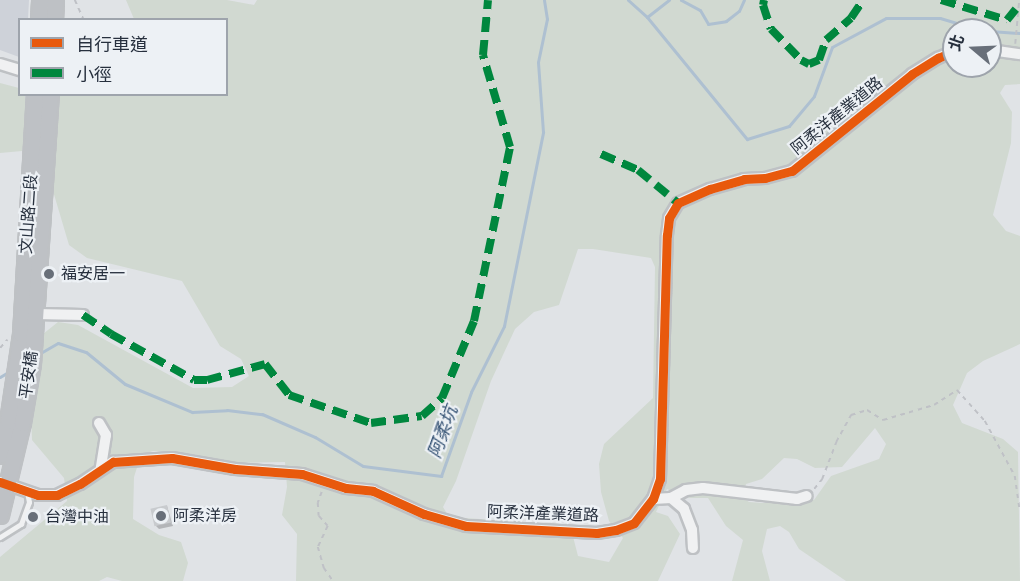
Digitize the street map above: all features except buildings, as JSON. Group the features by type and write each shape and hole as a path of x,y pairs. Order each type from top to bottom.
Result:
{"main road":[{"path":"39,18 40,0"},
{"path":"54,18 55,0"},
{"name":"文山路二段","path":"28,334 35,96"},
{"name":"文山路二段","path":"28,334 36,314 50,96"},
{"name":"平安橋","path":"16,419 28,334"},
{"path":"0,455 16,419"},
{"path":"0,515 16,419"}],"street":[{"name":"阿柔洋產業道路","path":"4,483 38,495 57,495 80,484 100,468 113,462 172,458 235,469 294,473 373,491 424,514 466,526 552,532 616,530 634,523 653,499 660,479 667,235 669,218 678,203 710,189 744,179 765,178 792,171 912,74 942,56"},
{"path":"0,64 18,69"},
{"path":"36,314 84,315"},
{"path":"99,423 106,435 100,468"},
{"path":"653,499 671,498 686,490 703,488 797,499 807,496"},
{"path":"671,498 684,509 689,519 693,548"}],"lane":[{"path":"0,537 21,524 29,502 26,491"}],"path":[{"path":"75,0 83,18"},
{"path":"1017,50 1016,9 1019,0"},
{"path":"807,496 822,479 836,442 851,415 867,410 883,420 934,405 957,390 985,421 1015,476 1020,510"},
{"path":"326,482 318,503 319,516 328,526 318,547 324,568 333,581"}],"shaded area":[{"path":"0,0 29,0 28,18 18,18 18,57 0,50"},
{"path":"126,0 227,0 254,5 257,0 1020,0 1020,84 1005,85 1000,93 1012,112 1011,143 993,215 1006,231 1020,236 1020,344 983,361 967,373 953,405 962,423 1003,439 1018,452 1020,581 846,581 799,549 789,532 780,526 767,529 762,551 770,581 732,581 743,540 726,526 708,498 690,498 667,489 656,512 668,516 680,534 658,581 296,581 297,534 282,515 287,487 285,462 234,463 192,454 153,451 141,455 134,477 133,519 159,535 181,542 188,563 183,581 122,581 107,577 99,581 0,581 0,557 67,501 64,478 32,440 31,412 43,334 58,322 78,325 193,388 232,387 249,376 241,359 220,346 182,281 87,258 69,245 53,191 60,96 228,96 228,18 134,18","holes":["578,249 593,249 651,258 655,267 653,398 604,444 599,464 601,492 609,521 623,538 609,562 578,556 570,525 449,517 443,507 456,481 491,381 515,329 534,312 559,305","875,428 886,444 879,459 831,476 814,500 763,503 749,502 743,498 746,484 762,479 784,458 797,459 815,468 842,467"]},
{"path":"0,83 18,88 18,96 25,96 26,132 22,151 0,153"}],"waterway":[{"name":"阿柔坑","path":"37,355 58,343 86,352 125,384 192,412 227,410 262,414 315,437 363,466 441,476 471,392 504,326 543,132 538,62 547,19 544,0"},
{"name":"阿柔坑","path":"628,0 647,17 747,139 789,126 814,96 832,47 886,18 942,19"},
{"path":"647,17 669,0"},
{"path":"681,0 700,10 708,24 726,21 739,11 744,0"},
{"name":"阿柔坑","path":"1002,32 1020,33"},
{"name":"阿柔坑","path":"0,377 10,371"}],"marked path":[{"path":"83,315 111,334 194,380 207,380 265,364 289,395 371,423 422,416 442,398 474,321 510,147 483,55 488,0"},
{"path":"764,0 763,5 771,29 801,60 809,64 819,60 826,40 851,18 863,0"},
{"path":"941,0 1007,20 1016,9"},
{"path":"601,154 638,170 678,203"}],"cycle path":[{"path":"0,482 38,495 57,495 80,484 113,462 172,458 235,469 302,474 346,488 373,491 424,514 466,526 597,533 616,530 634,523 653,499 660,479 667,235 669,218 678,203 710,189 744,179 765,178 792,171 912,74 942,56"}],"place":[{"name":"福安居一","path":"49,274"},
{"name":"阿柔洋房","path":"161,516"},
{"name":"台灣中油","path":"33,517"}]}
